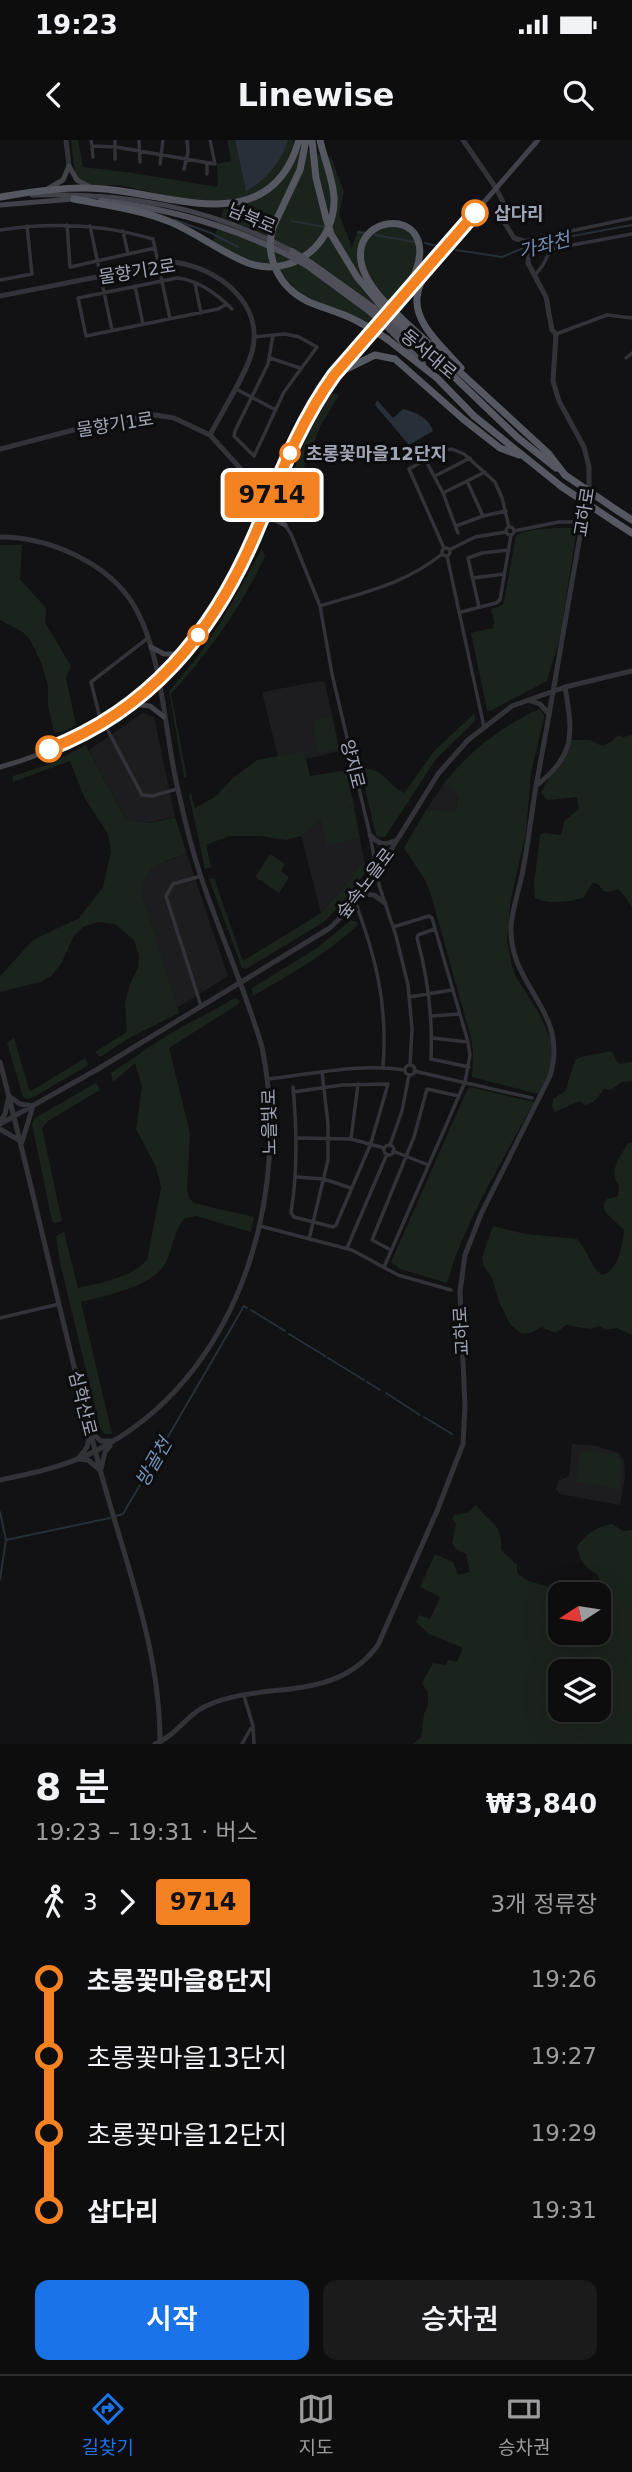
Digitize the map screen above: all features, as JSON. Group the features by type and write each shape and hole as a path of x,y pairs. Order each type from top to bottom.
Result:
{"highway":[{"path":"0,200 34,191 100,189 129,191 207,205 232,204 261,193 277,181 289,164 299,140"},
{"name":"동서대로","path":"306,140 300,170 273,227 271,257 279,276 290,289 306,300 348,317 387,339 437,378 474,416 562,488 632,533"},
{"name":"동서대로","path":"312,140 316,178 331,234 376,306 517,437 565,475 632,520"},
{"path":"74,200 145,213 166,220 249,263 286,265 313,250 331,220 334,197 320,140"},
{"path":"376,306 361,253 367,235 383,225 390,223 405,226 417,237 420,244 420,262 407,290"},
{"path":"429,265 417,292 418,310 423,323 484,396"},
{"path":"395,324 484,396 548,453 565,475"},
{"path":"334,375 374,355 396,359 463,419 500,447 525,457"}],"main road":[{"path":"0,767 65,743 103,724 132,704 185,654 233,583 305,421 334,375 538,140"},
{"path":"69,166 77,180 88,187 100,189"},
{"path":"34,191 58,184 66,176 69,166"},
{"name":"남북로","path":"0,200 71,194 131,198 163,204 243,227 291,253 376,306"},
{"name":"남북로","path":"0,200 74,200 130,204 175,212 241,233 291,253"},
{"path":"395,324 437,378"},
{"path":"250,478 265,485 280,474"},
{"path":"259,525 268,519 275,519 285,525"},
{"path":"150,647 164,654 185,654"},
{"path":"132,704 150,706 164,717"}],"street":[{"path":"66,140 69,166"},
{"path":"91,140 93,157"},
{"path":"115,140 115,159"},
{"path":"139,140 140,162"},
{"path":"160,164 163,140"},
{"path":"184,169 187,140"},
{"path":"92,146 116,147 215,164 210,140"},
{"name":"교하로","path":"158,1743 180,1728 199,1709 214,1703 331,1682 351,1672 367,1659 383,1636 452,1476 463,1444 465,1406 460,1292 465,1255 481,1214 551,1076 556,1058 547,1014 519,969 511,939 511,923 522,875 589,488 589,467 584,447 559,401 553,381 556,334 552,330 550,306 536,274 528,263 526,246 514,238 504,222 506,210 496,188 463,140"},
{"path":"207,164 207,174"},
{"path":"526,246 632,218"},
{"path":"67,225 70,267 155,248"},
{"path":"0,280 32,274 27,226"},
{"path":"0,230 27,226 90,226 153,239 170,319"},
{"path":"90,226 112,331"},
{"path":"123,231 128,254"},
{"path":"536,274 551,249 632,234"},
{"name":"물향기2로","path":"0,296 158,264 186,264 212,274 228,284 241,297 249,314 254,337"},
{"path":"227,304 201,313 86,336 78,298 177,278 195,283 221,298 227,304 232,309"},
{"path":"195,283 201,313"},
{"path":"135,286 143,324"},
{"path":"556,334 607,315 632,318"},
{"path":"210,435 251,354 254,337 273,335 293,335 317,347 274,409 254,456 234,436 270,358 273,335"},
{"path":"626,358 632,353"},
{"path":"270,358 300,368"},
{"path":"234,388 274,409"},
{"name":"물향기1로","path":"0,449 97,424 155,415 174,418 210,435 250,478"},
{"path":"484,727 446,552 409,469 440,451 452,449 470,458 486,472 499,489 506,511 508,530 512,533"},
{"path":"435,475 470,458"},
{"path":"425,459 435,475 458,533"},
{"path":"443,493 486,472"},
{"name":"양지로","path":"250,478 285,525 306,565 320,606 335,685 370,835 376,874 402,959 412,1029 410,1065"},
{"path":"467,481 483,516"},
{"path":"456,526 506,511"},
{"path":"512,533 559,522 582,522"},
{"path":"320,606 396,583 475,537 508,530"},
{"path":"461,612 500,600 512,533"},
{"name":"노을빛로","path":"0,537 44,542 76,556 101,570 132,601 148,638 177,789 201,876 259,1036 268,1079 272,1122 267,1194 260,1226 245,1276 231,1307 202,1357 162,1403 114,1441 78,1459 42,1471 0,1480"},
{"path":"479,607 468,558 482,553 509,550"},
{"path":"472,578 505,574"},
{"path":"148,638 92,682 103,724 142,795 152,796 177,789"},
{"name":"숲속노을로","path":"0,1125 330,928 376,874 447,763 484,727 512,706 565,687 632,670"},
{"path":"536,786 556,766 569,747 571,721 565,687"},
{"path":"528,700 540,704 549,714"},
{"path":"370,835 384,845 397,840"},
{"path":"201,876 173,884 166,896 201,1006"},
{"path":"361,894 374,895 384,903"},
{"path":"355,901 380,980 385,1031 383,1067"},
{"path":"384,1268 466,1082 469,1067 468,1042 432,918 429,916 393,927"},
{"path":"435,929 418,934 417,938 432,1016 431,1059 469,1067"},
{"path":"409,997 453,990"},
{"path":"432,1016 460,1014"},
{"path":"432,1038 468,1042"},
{"name":"심학산로","path":"0,1062 22,1142 100,1471 155,1665 161,1718 158,1743"},
{"path":"405,1070 410,1065 414,1072"},
{"path":"268,1079 383,1067 405,1070 409,1075"},
{"path":"309,1239 324,1180 329,1139 322,1072"},
{"path":"384,1148 390,1145 402,1111 409,1075 414,1072 533,1098"},
{"path":"351,1139 358,1084"},
{"path":"388,1084 371,1143 334,1227 294,1217 291,1213 298,1138 293,1090 324,1087 388,1084"},
{"path":"391,1250 372,1240 414,1138 427,1089 459,1096"},
{"path":"9,1096 20,1104 33,1106 22,1142 0,1125 9,1096"},
{"path":"298,1138 351,1139 384,1148 387,1154"},
{"path":"390,1145 393,1151 428,1166"},
{"path":"347,1248 387,1154 393,1151"},
{"path":"296,1177 324,1180 351,1188"},
{"path":"260,1226 347,1248 398,1275 451,1290"},
{"path":"0,1318 59,1304"},
{"path":"90,1431 101,1441 114,1441"},
{"path":"78,1459 87,1447 90,1431"},
{"path":"78,1459 88,1460 100,1471 105,1452 114,1441"},
{"path":"244,1696 253,1726 254,1744"},
{"path":"242,1744 253,1726"}],"shaded area":[{"path":"71,140 78,140 83,167 218,187 217,164 231,161 227,140 295,140 283,168 267,186 247,197 224,201 174,197 123,186 85,183 76,173"},
{"path":"235,140 288,140 272,170 246,191"},
{"path":"300,149 331,157 344,192 339,214 352,247 358,230 372,233 391,226 404,229 415,238 419,252 411,277 369,324 301,294 284,277 261,263 239,256 213,241 224,209 249,203 271,190 288,172"},
{"path":"332,393 339,395 321,425 286,511 281,503 297,461 316,419"},
{"path":"377,400 393,418 403,409 408,410 425,419 433,431 409,445 375,405"},
{"path":"577,528 560,637 547,681 490,711 487,710 471,633 493,628 491,609 503,605 516,536 536,530"},
{"path":"0,545 22,545 20,579 46,608 45,622 71,666 66,678 76,725 67,730 54,733 48,705 48,687 42,665 28,637 0,620"},
{"path":"262,549 265,556 235,611 211,646 171,694 187,777 184,778 169,691 198,656 222,620"},
{"path":"321,681 325,683 340,751 306,759 304,751 278,757 262,692"},
{"path":"539,709 544,718 531,773 526,833 511,898 507,940 516,977 540,1015 551,1040 552,1061 538,1094 472,1077 471,1038 430,892 404,848 426,810 455,812 458,797 445,782 465,760 500,731"},
{"path":"143,713 154,717 175,817 142,824 124,816 89,750"},
{"path":"475,713 475,721 436,759 385,837 378,837 360,768 376,771 404,793 435,750"},
{"path":"332,717 339,749 319,754 312,721"},
{"path":"618,735 632,735 632,909 618,889 603,891 593,882 583,898 553,902 535,898 534,884 540,835 561,835 564,821 579,809 577,797 548,800 541,793 544,786 571,740 590,740 602,746"},
{"path":"86,745 124,816 142,823 175,817 187,854 155,867 145,879 143,887 143,897 179,1013 129,1038 100,1057 95,1052 127,1032 125,1004 138,968 139,956 134,940 115,924 98,922 83,927 74,936 61,964 51,976 40,982 0,992 0,976 33,940 79,918 103,887 111,852 108,834 84,797 70,761 13,782 13,776 49,764"},
{"path":"304,751 310,776 346,770 354,805 348,807 353,807 359,838 327,845 321,820 301,836 286,840 260,836 229,836 206,845 211,867 205,869 189,795 191,794 195,808 215,797 233,778 257,760"},
{"path":"445,782 458,796 455,813 426,810"},
{"path":"354,805 364,860 321,913 301,836 327,815"},
{"path":"187,854 228,976 177,1008 142,888 147,875 157,865"},
{"path":"270,854 285,864 281,871 289,877 279,893 255,877"},
{"path":"364,860 366,871 347,898 324,922 246,969 242,968 209,879 214,878 243,961 321,913"},
{"path":"351,920 358,925 334,945 253,996 252,988 317,948"},
{"path":"235,998 240,1003 169,1048 190,1133 187,1190 189,1198 194,1203 254,1217 251,1232 196,1216 185,1218 168,1258 153,1276 117,1293 81,1302 112,1434 105,1434 100,1428 60,1263 56,1236 64,1232 78,1288 124,1275 147,1260 161,1187 156,1167 136,1129 142,1086 135,1063 113,1082 111,1073 166,1036"},
{"path":"14,1038 31,1091 85,1058 87,1066 26,1099 23,1097 7,1043"},
{"path":"613,1052 620,1064 632,1062 632,1081 622,1082 611,1090 604,1089 591,1103 584,1105 580,1101 555,1112 552,1107 553,1099 565,1091 575,1060"},
{"path":"97,1084 100,1090 48,1121 42,1128 62,1221 55,1223 52,1221 32,1124 35,1118"},
{"path":"470,1087 534,1102 474,1214 447,1283 400,1269 391,1262"},
{"path":"632,1142 632,1335 617,1328 606,1330 599,1326 590,1329 566,1325 556,1333 541,1327 522,1334 510,1324 499,1302 492,1278 483,1265 482,1257 493,1226 526,1234 577,1239 598,1271 602,1275 607,1273 619,1257 624,1230 606,1213 603,1206 607,1199 618,1196 619,1185 614,1175 615,1170 628,1143"},
{"path":"572,1444 596,1446 619,1453 624,1461 625,1477 620,1505 560,1494 556,1489 558,1481 569,1476"},
{"path":"580,1451 616,1454 622,1462 620,1490 576,1481"},
{"path":"476,1505 498,1529 501,1550 517,1565 517,1572 527,1580 548,1586 548,1645 611,1645 611,1582 600,1582 598,1575 583,1564 577,1546 593,1531 606,1525 612,1524 623,1531 632,1530 632,1744 413,1744 421,1737 428,1705 428,1693 422,1683 433,1663 446,1665 448,1660 457,1662 463,1648 429,1634 416,1622 419,1615 430,1619 440,1597 420,1587 435,1554 453,1562 458,1575 470,1572 466,1554 457,1550 452,1543 456,1524 452,1519 454,1515 467,1513"}],"waterway":[{"name":"가좌천","path":"252,214 261,215"},
{"name":"가좌천","path":"175,220 211,233 238,247"},
{"name":"가좌천","path":"292,221 325,227"},
{"name":"가좌천","path":"456,250 502,257 535,243 632,225"},
{"name":"가좌천","path":"358,232 363,233"},
{"name":"가좌천","path":"375,235 415,242"},
{"name":"가좌천","path":"425,243 437,246"},
{"name":"방골천","path":"116,1516 123,1514 244,1306 247,1308"},
{"path":"251,1310 285,1331"},
{"path":"289,1334 325,1356"},
{"path":"328,1358 364,1380"},
{"path":"367,1382 380,1390"},
{"path":"386,1393 420,1415"},
{"path":"424,1417 452,1434"},
{"path":"0,1512 6,1540 0,1579"},
{"name":"방골천","path":"6,1540 110,1518"}],"bus line":[{"name":"9714","path":"49,749 111,719 139,698 182,658 233,583 299,431 317,400 334,375 475,213"}],"place":[{"name":"삽다리","path":"475,213"},
{"name":"초롱꽃마을12단지","path":"290,453"}]}
